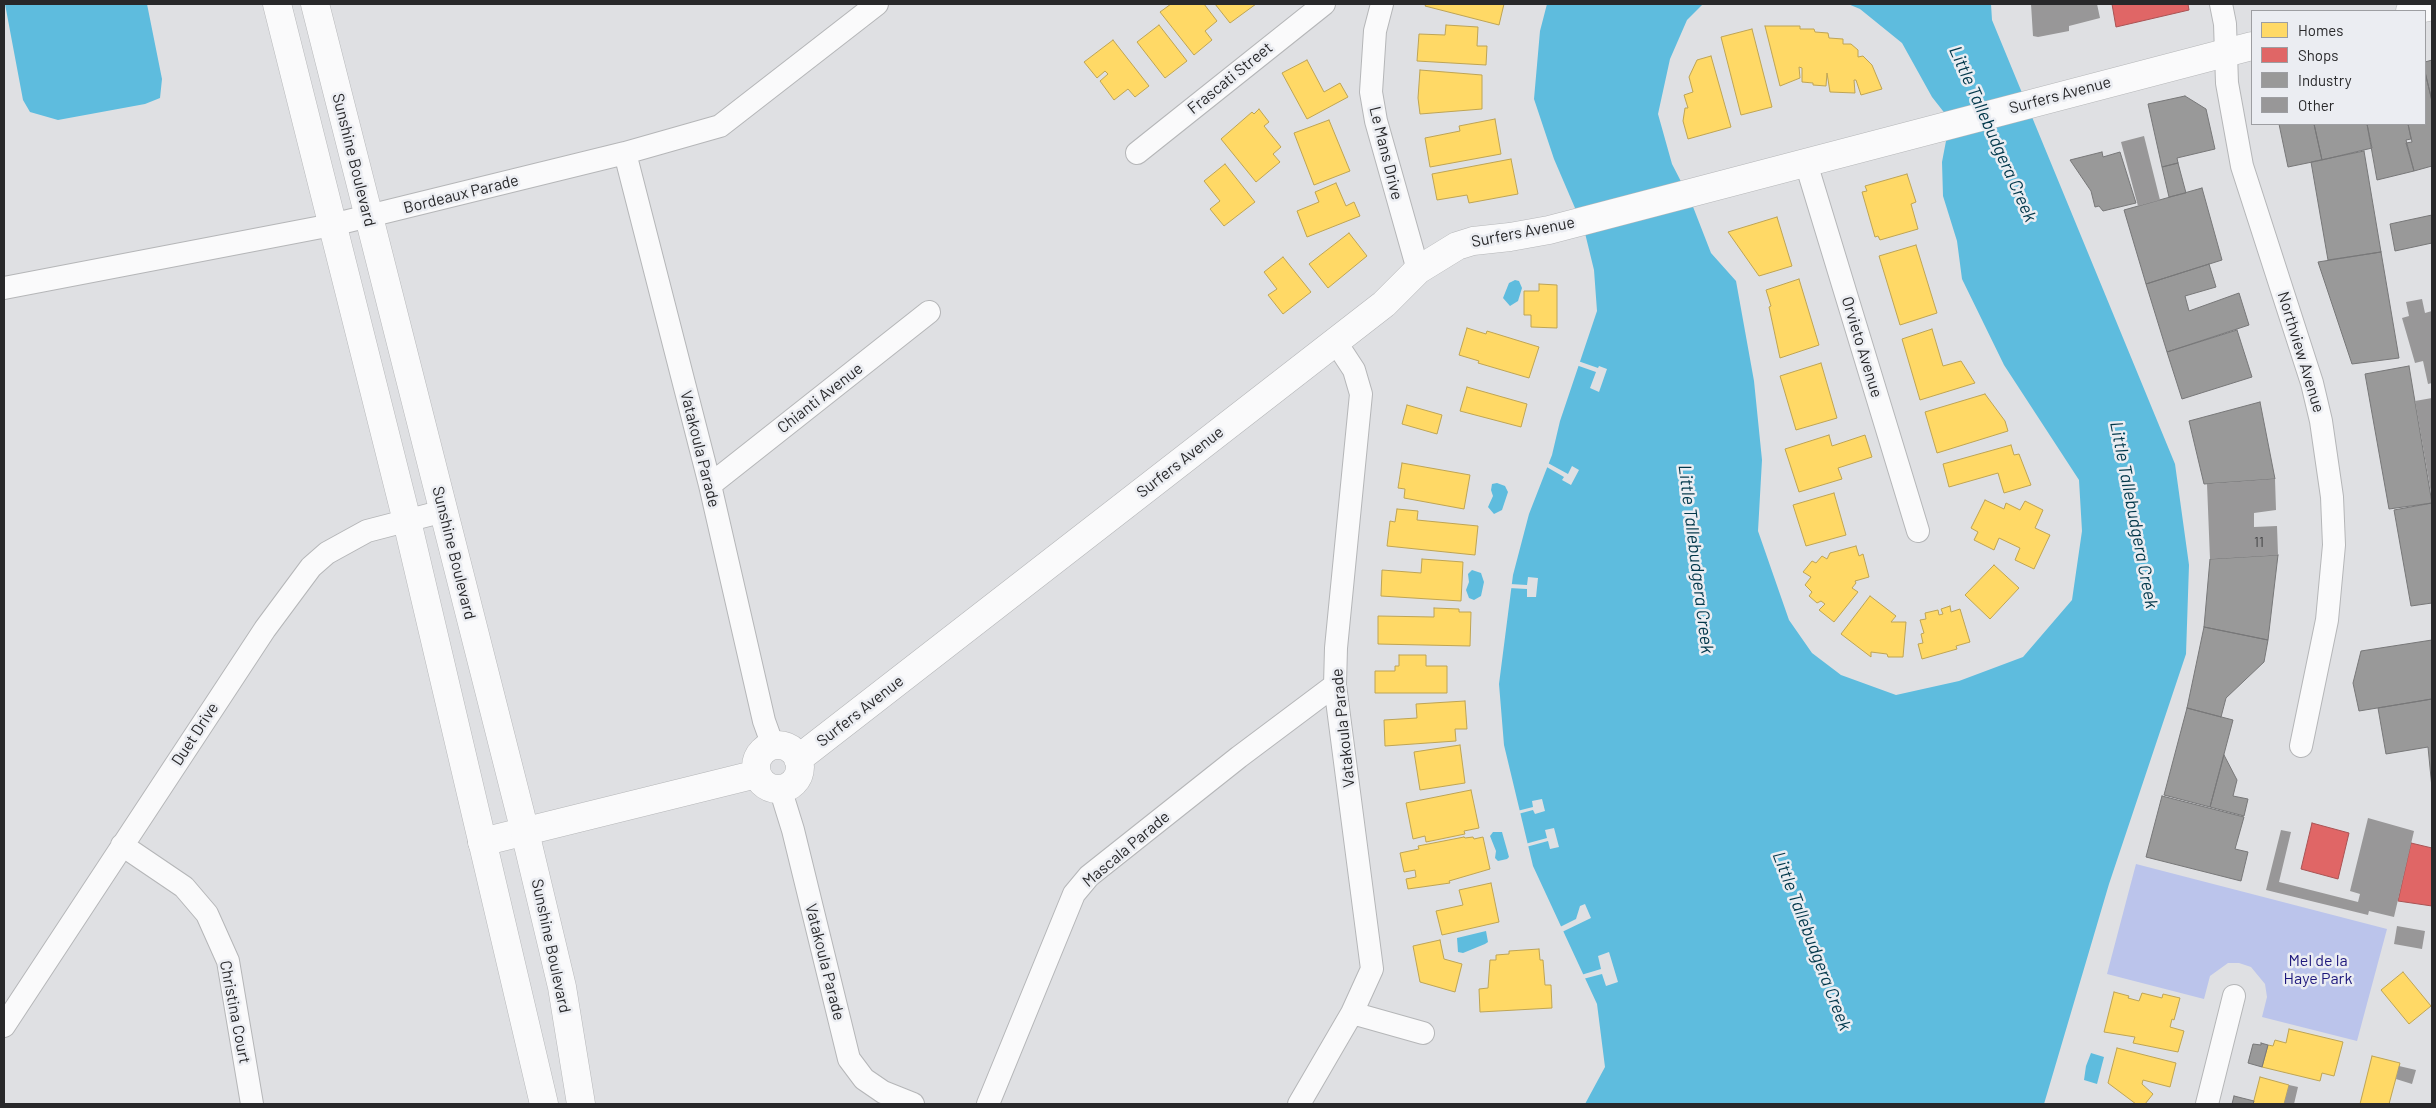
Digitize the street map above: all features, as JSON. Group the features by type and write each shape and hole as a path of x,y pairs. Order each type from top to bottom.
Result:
{"main road":[{"path":"277,4 407,520 544,1104"},
{"name":"Sunshine Boulevard","path":"315,4 525,832 562,987 580,1104"},
{"path":"2414,10 2432,6"},
{"name":"Surfers Avenue","path":"798,759 1384,304 1418,270 1448,250 1473,240 1510,237 1549,230 2251,46"},
{"path":"773,746 784,746 791,749 798,759 798,774 788,786 780,788 766,785 757,774 756,766 761,752 773,746"},
{"path":"482,842 757,774"}],"street":[{"name":"Bordeaux Parade","path":"4,288 332,225 625,153 720,126 877,4"},
{"name":"Frascati Street","path":"1137,153 1324,4"},
{"name":"Le Mans Drive","path":"1382,4 1375,31 1371,92 1376,122 1418,270"},
{"name":"Northview Avenue","path":"2221,4 2225,24 2227,83 2242,166 2312,383 2321,421 2332,497 2334,544 2327,620 2301,746"},
{"name":"Vatakoula Parade","path":"625,153 710,485 764,721 773,746"},
{"name":"Orvieto Avenue","path":"1806,163 1918,532"},
{"name":"Chianti Avenue","path":"710,485 929,312"},
{"name":"Vatakoula Parade","path":"1299,1104 1352,1013 1372,969 1335,685 1336,648 1361,394 1354,370 1335,341"},
{"name":"Duet Drive","path":"4,1026 264,629 311,567 327,553 347,540 368,531 444,511"},
{"name":"Mascala Parade","path":"988,1104 1074,894 1084,882 1239,757 1335,685"},
{"name":"Vatakoula Parade","path":"780,788 793,830 849,1058 864,1079 883,1092 913,1104"},
{"name":"Christina Court","path":"122,845 184,887 207,914 228,961 252,1104"},
{"path":"2207,1104 2234,996"},
{"path":"1352,1013 1424,1033"}],"green space":[{"name":"Mel de la Haye Park","path":"2136,864 2387,929 2357,1041 2262,1017 2267,997 2265,984 2251,967 2239,963 2228,963 2210,976 2204,999 2107,974"}],"water":[{"path":"5,4 147,4 162,79 160,98 145,104 58,120 30,112 23,100"},
{"name":"Little Tallebudgera Creek","path":"1547,4 1703,4 1687,20 1670,59 1658,114 1672,164 1690,199 1711,253 1736,281 1754,381 1762,460 1758,531 1789,620 1812,653 1841,675 1896,695 1959,681 2023,657 2072,600 2082,531 2079,480 2004,365 1962,279 1957,241 1943,196 1942,162 1950,120 1932,97 1902,43 1860,9 1848,4 1991,4 1992,20 2175,464 2189,565 2186,654 2109,884 2044,1104 1585,1104 1605,1067 1597,1004 1533,866 1504,745 1499,684 1513,575 1529,514 1552,455 1560,421 1597,311 1594,270 1584,229 1554,159 1534,99 1540,31"},
{"path":"1515,280 1519,281 1522,288 1518,301 1510,306 1503,298 1509,283"},
{"path":"1497,483 1505,486 1508,492 1502,510 1494,514 1488,507 1493,496 1492,484"},
{"path":"1472,570 1481,573 1484,582 1481,596 1474,600 1469,598 1466,590 1469,582 1468,574"},
{"path":"1493,832 1502,832 1509,857 1507,859 1498,861 1495,858 1496,851 1490,836"},
{"path":"1486,931 1488,942 1463,953 1458,952 1457,938"},
{"path":"2091,1053 2104,1057 2097,1084 2084,1080 2086,1066"}],"pier":[{"path":"1578,361 1607,369 1599,392 1590,388 1596,372 1576,365"},
{"path":"1546,462 1568,474 1572,466 1579,470 1571,485 1562,480 1564,477 1545,466"},
{"path":"1528,577 1538,578 1536,597 1527,597 1527,589 1509,588 1510,584 1527,585"},
{"path":"1542,799 1545,811 1535,814 1533,810 1518,814 1517,811 1533,807 1532,801"},
{"path":"1554,828 1559,847 1550,849 1548,841 1526,847 1525,844 1547,838 1545,830"},
{"path":"1585,904 1591,918 1562,932 1560,927 1576,919 1580,906"},
{"path":"1609,952 1618,982 1606,986 1602,974 1583,979 1581,975 1601,969 1598,956"}],"building: Homes":[{"path":"1171,4 1204,4 1217,21 1205,31 1212,40 1194,55 1160,12"},
{"path":"1215,4 1256,4 1230,23"},
{"path":"1426,4 1504,4 1499,25 1425,6"},
{"path":"1159,25 1187,61 1165,78 1137,42"},
{"path":"1446,25 1478,27 1477,46 1487,46 1486,65 1417,61 1419,34 1445,35"},
{"path":"1765,26 1800,26 1800,29 1814,29 1815,32 1828,33 1829,38 1843,39 1843,44 1851,44 1858,50 1858,57 1863,56 1872,65 1882,89 1861,95 1856,80 1854,80 1855,93 1830,92 1827,73 1826,86 1813,85 1813,83 1802,82 1802,68 1799,67 1800,78 1780,86"},
{"path":"1752,29 1772,107 1741,115 1721,37"},
{"path":"1113,40 1149,86 1135,97 1128,89 1114,100 1100,81 1108,74 1105,71 1097,78 1084,62"},
{"path":"1711,56 1731,127 1688,139 1683,121 1685,108 1688,108 1684,95 1693,92 1689,77 1697,60"},
{"path":"1307,60 1324,92 1340,83 1348,97 1307,119 1282,73"},
{"path":"1420,70 1482,75 1482,109 1420,114 1418,98"},
{"path":"1259,109 1269,122 1264,126 1281,147 1273,154 1280,162 1256,182 1221,139 1252,112 1254,114"},
{"path":"1495,119 1501,154 1430,167 1425,138 1460,131 1459,126"},
{"path":"1329,120 1350,171 1314,185 1294,133"},
{"path":"1511,159 1518,194 1469,203 1467,195 1437,200 1432,174"},
{"path":"1225,164 1255,202 1224,226 1210,209 1220,201 1204,181"},
{"path":"1907,174 1916,202 1911,204 1918,229 1880,240 1878,236 1875,237 1862,192 1867,191 1865,186"},
{"path":"1336,183 1346,206 1354,202 1360,216 1307,237 1297,211 1319,202 1315,192"},
{"path":"1777,217 1792,266 1759,276 1728,232"},
{"path":"1349,233 1367,256 1328,288 1309,264"},
{"path":"1916,245 1937,313 1900,325 1879,256"},
{"path":"1283,257 1311,292 1283,314 1268,295 1277,289 1264,272"},
{"path":"1799,279 1819,345 1780,358 1769,307 1771,306 1766,290"},
{"path":"1539,284 1557,285 1557,328 1531,327 1531,315 1524,315 1524,291 1539,291"},
{"path":"1467,328 1486,334 1487,331 1539,347 1529,378 1478,363 1479,361 1459,355"},
{"path":"1932,329 1943,366 1961,361 1975,383 1920,400 1902,339"},
{"path":"1821,363 1837,418 1796,430 1780,376"},
{"path":"1467,387 1527,404 1521,427 1460,411"},
{"path":"1985,394 2005,421 2008,431 1937,453 1925,412"},
{"path":"1407,405 1442,415 1437,434 1402,424"},
{"path":"1829,435 1832,446 1865,435 1872,457 1838,468 1842,479 1799,492 1785,449"},
{"path":"2011,445 2014,455 2019,454 2031,485 2004,493 1998,473 1949,487 1943,464"},
{"path":"1402,463 1470,475 1464,509 1404,498 1405,489 1398,488"},
{"path":"1834,493 1846,535 1806,546 1793,505"},
{"path":"1985,500 2004,509 2006,503 2020,510 2025,501 2043,510 2035,528 2050,535 2034,569 2015,560 2020,548 1999,538 1994,550 1974,540 1978,532 1971,528"},
{"path":"1397,509 1418,511 1417,520 1478,526 1475,555 1387,546 1390,521 1395,522"},
{"path":"1856,546 1859,556 1863,554 1869,577 1855,581 1856,583 1852,588 1858,592 1834,622 1819,610 1825,604 1821,601 1817,603 1809,596 1812,592 1805,585 1811,577 1803,572 1812,561 1816,563 1822,556 1827,559 1830,553"},
{"path":"1422,559 1463,562 1461,601 1381,596 1382,570 1421,573"},
{"path":"1994,565 2019,588 1990,619 1965,595"},
{"path":"1870,596 1896,616 1891,622 1906,622 1903,657 1888,657 1887,654 1871,652 1871,657 1841,634"},
{"path":"1950,606 1951,612 1960,609 1970,642 1956,646 1957,649 1922,659 1918,644 1923,643 1921,634 1924,633 1920,620 1926,619 1925,613 1938,610 1939,615 1943,614 1941,609"},
{"path":"1434,608 1459,609 1459,612 1471,612 1470,646 1378,644 1378,616 1434,617"},
{"path":"1399,655 1426,655 1426,666 1447,666 1447,693 1375,693 1375,671 1395,671 1395,666 1399,666"},
{"path":"1465,701 1467,729 1455,729 1456,741 1385,746 1384,720 1417,718 1416,704"},
{"path":"1460,745 1465,783 1420,790 1414,752"},
{"path":"1471,790 1479,828 1464,831 1465,834 1426,842 1425,836 1413,839 1406,803"},
{"path":"1473,837 1474,839 1483,837 1490,869 1449,881 1450,883 1408,889 1406,879 1416,877 1415,870 1404,872 1400,853 1419,849 1418,846"},
{"path":"1491,883 1499,922 1442,935 1436,911 1463,905 1459,890"},
{"path":"1440,940 1444,959 1462,964 1455,992 1420,982 1413,946"},
{"path":"1539,949 1540,960 1543,960 1545,985 1551,985 1552,1008 1480,1012 1479,989 1488,988 1490,960 1496,960 1496,955 1509,954 1509,951"},
{"path":"2403,972 2431,1006 2409,1024 2381,990"},
{"path":"2114,992 2139,1001 2142,993 2162,998 2163,994 2180,998 2170,1027 2184,1031 2178,1052 2133,1043 2135,1037 2104,1032"},
{"path":"2289,1029 2343,1042 2334,1076 2322,1073 2320,1081 2262,1067 2268,1045 2273,1046 2275,1040 2286,1043"},
{"path":"2117,1048 2176,1063 2170,1087 2143,1080 2142,1084 2153,1094 2145,1104 2136,1104 2108,1083"},
{"path":"2372,1056 2400,1063 2389,1104 2360,1104"},
{"path":"2260,1077 2289,1085 2284,1104 2253,1104"}],"building: Shops":[{"path":"2112,4 2188,4 2189,10 2116,27"},
{"path":"2312,823 2349,833 2338,879 2301,869"},
{"path":"2411,843 2432,848 2432,906 2398,901"}],"building: Industry":[{"path":"2432,60 2432,101 2426,76 2426,62"},
{"path":"2426,76 2432,101 2432,166 2414,171 2406,143 2412,142 2408,125 2426,125"},
{"path":"2185,96 2206,109 2215,149 2177,158 2178,163 2162,167 2148,104"},
{"path":"2279,125 2314,125 2322,160 2288,167"},
{"path":"2314,125 2367,125 2372,148 2322,160"},
{"path":"2367,125 2408,125 2411,139 2406,140 2414,171 2377,180"},
{"path":"2364,151 2381,252 2328,260 2311,162"},
{"path":"2102,152 2103,157 2120,152 2136,203 2103,211 2099,206 2095,207 2091,191 2070,160"},
{"path":"2178,163 2186,193 2169,197 2162,167"},
{"path":"2202,188 2222,260 2146,284 2124,210"},
{"path":"2432,215 2432,243 2395,251 2390,224"},
{"path":"2381,252 2399,358 2352,364 2318,262"},
{"path":"2209,264 2216,287 2185,296 2189,311 2239,293 2249,325 2167,352 2146,284"},
{"path":"2237,330 2252,377 2182,399 2167,352"},
{"path":"2409,366 2432,503 2389,509 2365,374"},
{"path":"2260,402 2275,479 2204,484 2189,421"},
{"path":"2432,503 2432,603 2411,606 2394,510"},
{"path":"2278,555 2268,640 2204,627 2210,559"},
{"path":"2204,627 2268,640 2264,662 2226,698 2221,717 2187,708"},
{"path":"2432,640 2432,699 2359,711 2353,683 2361,651"},
{"path":"2432,699 2432,788 2428,747 2386,754 2378,708"},
{"path":"2187,708 2233,720 2210,807 2164,795"},
{"path":"2224,755 2237,780 2233,796 2248,799 2244,816 2210,807"},
{"path":"2162,796 2244,817 2235,849 2248,852 2241,881 2146,857"},
{"path":"2261,1043 2268,1045 2262,1067 2248,1063 2253,1044 2261,1045"},
{"path":"2234,1096 2254,1101 2253,1104 2232,1104"}],"building: Other":[{"path":"2031,4 2097,4 2100,18 2069,26 2069,31 2038,37 2033,36"},
{"path":"2144,136 2160,200 2138,206 2121,142"},
{"path":"2422,299 2425,313 2432,311 2432,383 2428,384 2423,361 2415,363 2402,318 2409,316 2406,302"},
{"path":"2432,398 2432,493 2431,493 2415,401"},
{"path":"2275,479 2276,510 2254,513 2254,527 2277,526 2278,555 2210,559 2207,484"},
{"path":"2368,818 2414,831 2394,917 2369,911 2368,915 2266,890 2281,830 2291,832 2279,882 2358,902 2360,894 2350,891"},
{"path":"2397,926 2425,931 2422,949 2394,944"},
{"path":"2399,1066 2416,1070 2412,1084 2396,1079"},
{"path":"2289,1085 2298,1087 2294,1104 2284,1104"}]}
